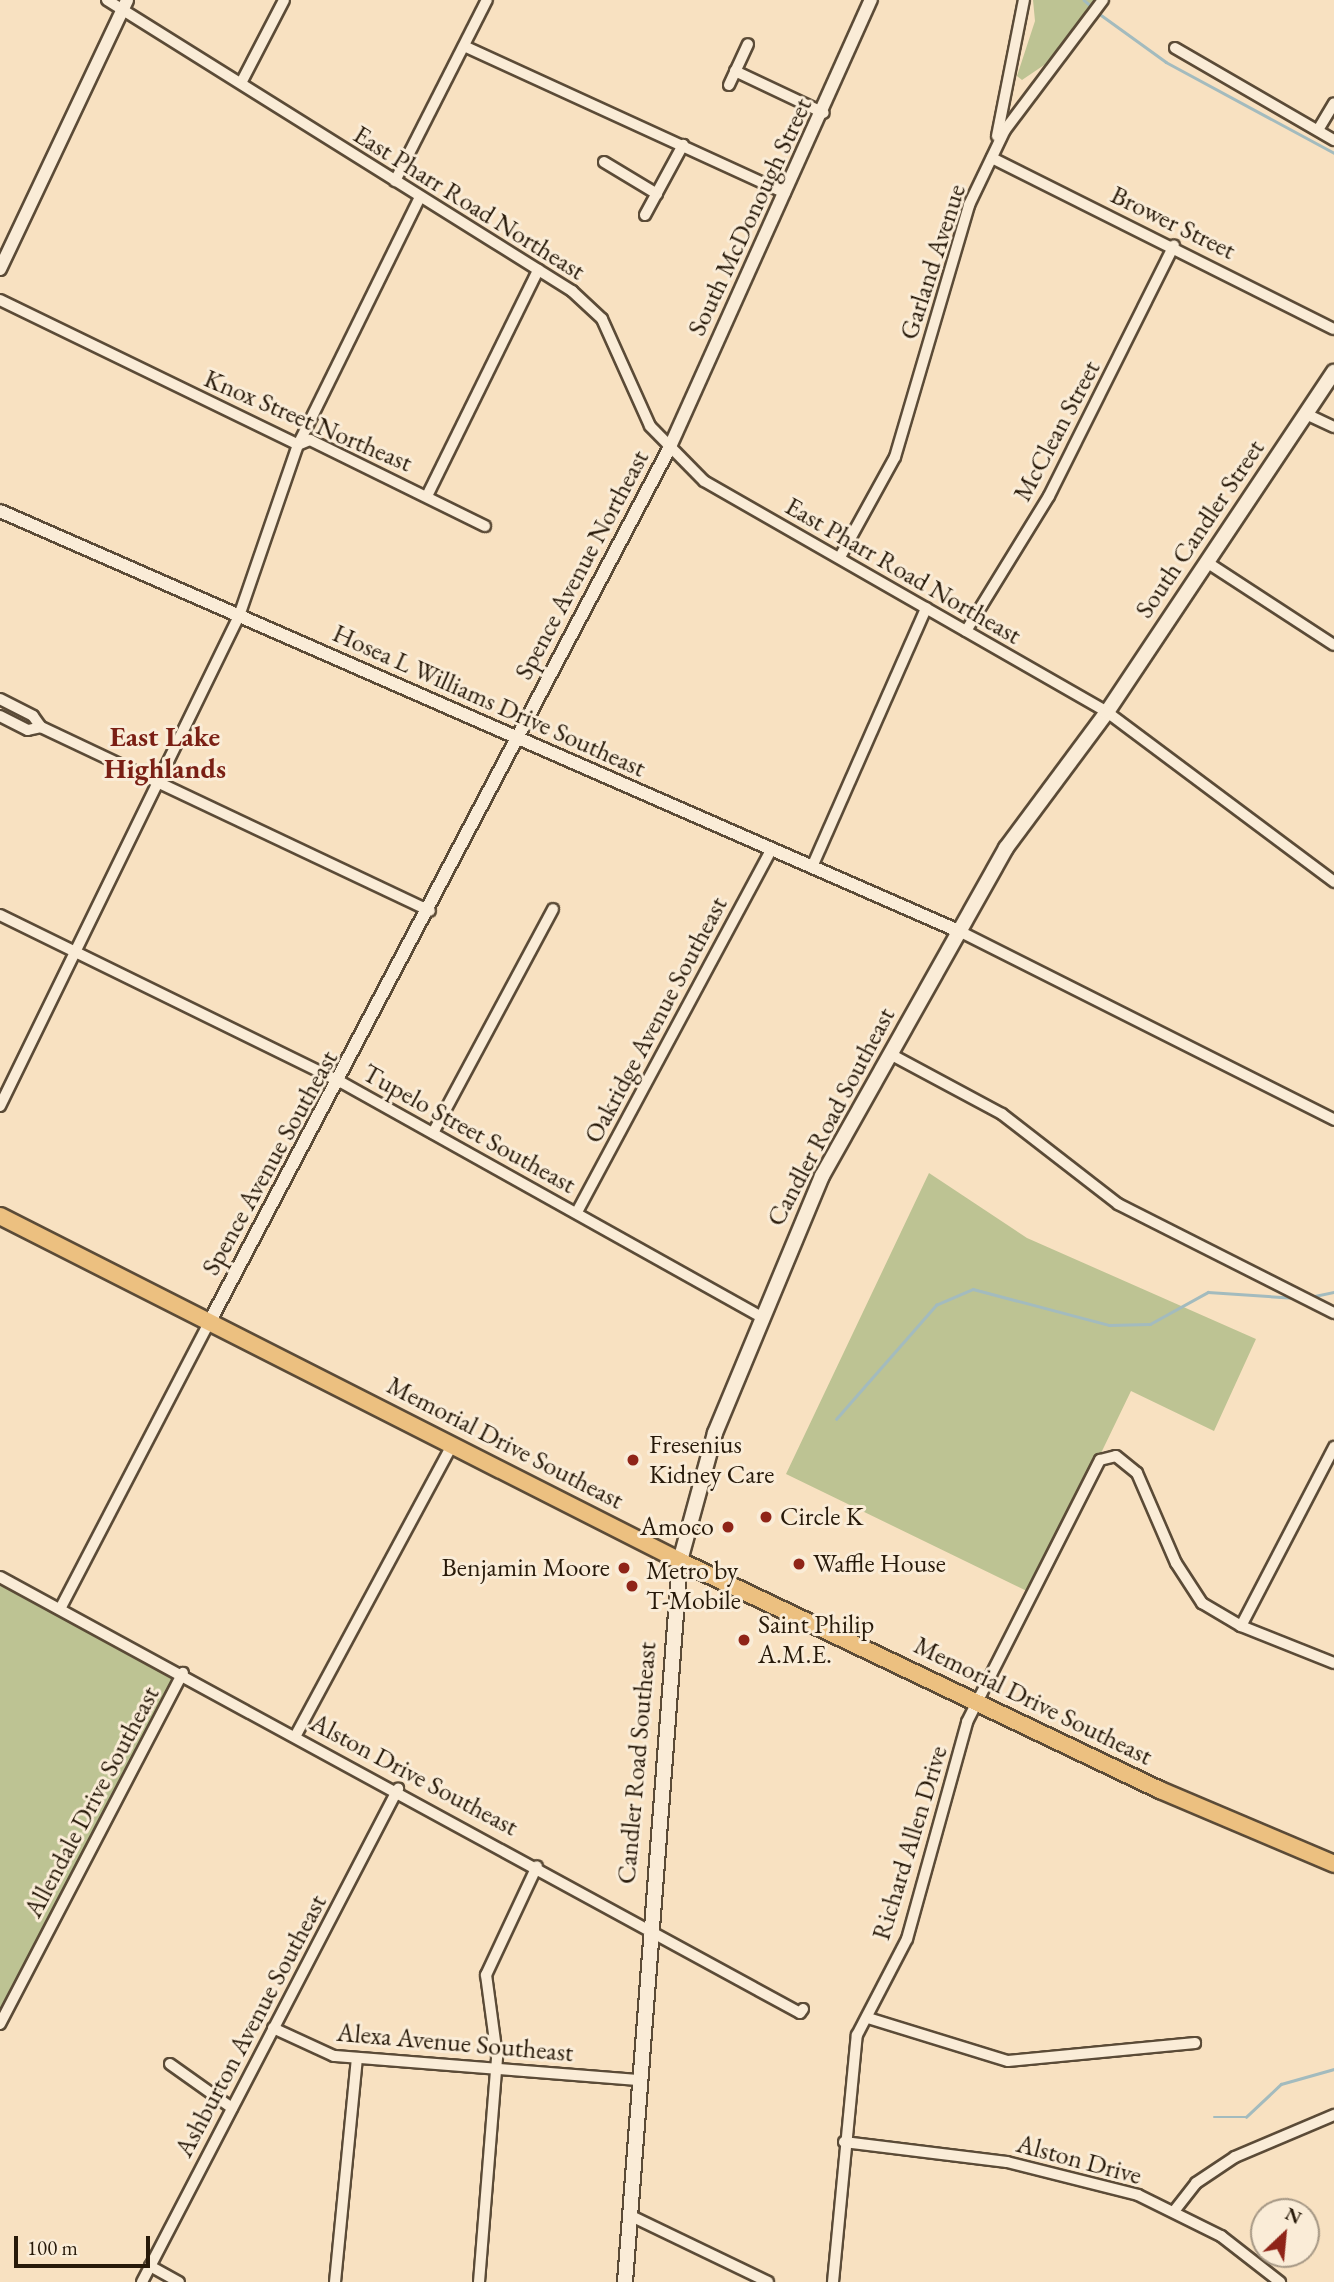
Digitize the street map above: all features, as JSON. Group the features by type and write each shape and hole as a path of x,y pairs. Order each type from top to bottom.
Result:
{"main road":[{"name":"South Candler Street","path":"961,932 1006,848 1107,712 1334,372"},
{"name":"Candler Road Southeast","path":"625,2282 647,1927 680,1561 715,1433 821,1176 961,932"},
{"name":"Memorial Drive Southeast","path":"0,1216 680,1561 980,1703 1334,1864"}],"street":[{"name":"East Pharr Road Northeast","path":"107,0 125,5 241,83 538,270 602,319 650,426 668,451 704,481 841,557 1107,712 1334,882"},
{"path":"241,83 284,0"},
{"path":"395,181 487,0"},
{"name":"South McDonough Street","path":"668,451 824,113 871,0"},
{"path":"992,158 1020,48 1024,0"},
{"name":"Garland Avenue","path":"841,557 895,457 956,243 992,158 1024,102 1104,0"},
{"path":"0,269 125,5"},
{"path":"729,85 748,44"},
{"path":"464,46 785,193"},
{"path":"1175,48 1334,140"},
{"path":"735,71 824,113"},
{"path":"1318,131 1334,103"},
{"path":"645,215 683,145"},
{"name":"Brower Street","path":"992,158 1174,245 1334,329"},
{"path":"604,162 657,194"},
{"path":"0,1106 239,616 298,445 419,197"},
{"name":"McClean Street","path":"966,631 1049,496 1174,245"},
{"path":"427,496 538,270"},
{"name":"Knox Street Northeast","path":"0,300 298,445 310,440 485,526"},
{"path":"1307,414 1334,427"},
{"name":"Spence Avenue Northeast","path":"517,738 668,451"},
{"name":"Hosea L Williams Drive Southeast","path":"0,511 961,932"},
{"path":"1208,563 1334,645"},
{"path":"812,867 926,608"},
{"path":"0,699 33,716 41,727 430,911"},
{"path":"0,716 28,730 41,727"},
{"name":"Spence Avenue Southeast","path":"60,1609 210,1321 341,1082 517,738"},
{"name":"Oakridge Avenue Southeast","path":"577,1212 772,849"},
{"path":"433,1133 553,909"},
{"name":"Tupelo Street Southeast","path":"0,915 341,1082 761,1317"},
{"path":"961,932 1334,1120"},
{"path":"892,1055 1002,1114 1118,1204 1334,1313"},
{"path":"296,1735 453,1444"},
{"path":"1334,1447 1241,1626 1334,1663"},
{"name":"Richard Allen Drive","path":"833,2282 852,2057 907,1939 967,1722 980,1703 1100,1460 1116,1456 1131,1465 1193,1591 1241,1626"},
{"name":"Alston Drive Southeast","path":"0,1577 398,1789 800,2013 803,2009"},
{"name":"Allendale Drive Southeast","path":"0,2024 183,1673"},
{"name":"Ashburton Avenue Southeast","path":"142,2282 398,1789"},
{"path":"479,2282 495,2069 486,1975 537,1866"},
{"path":"868,2018 1008,2061 1195,2043"},
{"name":"Alexa Avenue Southeast","path":"273,2028 319,2052 357,2059 639,2080"},
{"path":"335,2282 357,2059"},
{"path":"170,2064 232,2108"},
{"path":"1175,2210 1196,2183 1235,2157 1334,2115"},
{"name":"Alston Drive","path":"844,2142 1007,2162 1175,2210 1280,2282"},
{"path":"631,2216 768,2282"},
{"path":"150,2266 179,2282"}],"green space":[{"path":"1033,0 1098,0 1053,59 1022,80 1017,76 1035,21"},
{"path":"929,1173 1027,1238 1256,1339 1214,1431 1131,1391 1033,1594 786,1474"},
{"path":"0,1582 184,1677 0,2024"}],"waterway":[{"path":"1084,0 1092,7"},
{"path":"1097,12 1166,62 1334,153"},
{"path":"836,1419 936,1305 973,1289 1109,1325 1150,1324 1208,1292 1296,1298"},
{"path":"1310,1297 1334,1292"},
{"path":"1214,2117 1246,2117 1281,2084 1334,2069"}],"place":[{"name":"Fresenius Kidney Care","path":"633,1460"},
{"name":"Circle K","path":"766,1517"},
{"name":"Amoco","path":"728,1527"},
{"name":"Waffle House","path":"799,1564"},
{"name":"Benjamin Moore","path":"624,1568"},
{"name":"Metro by T-Mobile","path":"632,1586"},
{"name":"Saint Philip A.M.E.","path":"744,1640"}],"district":[{"name":"East Lake Highlands","path":"165,752"}]}
